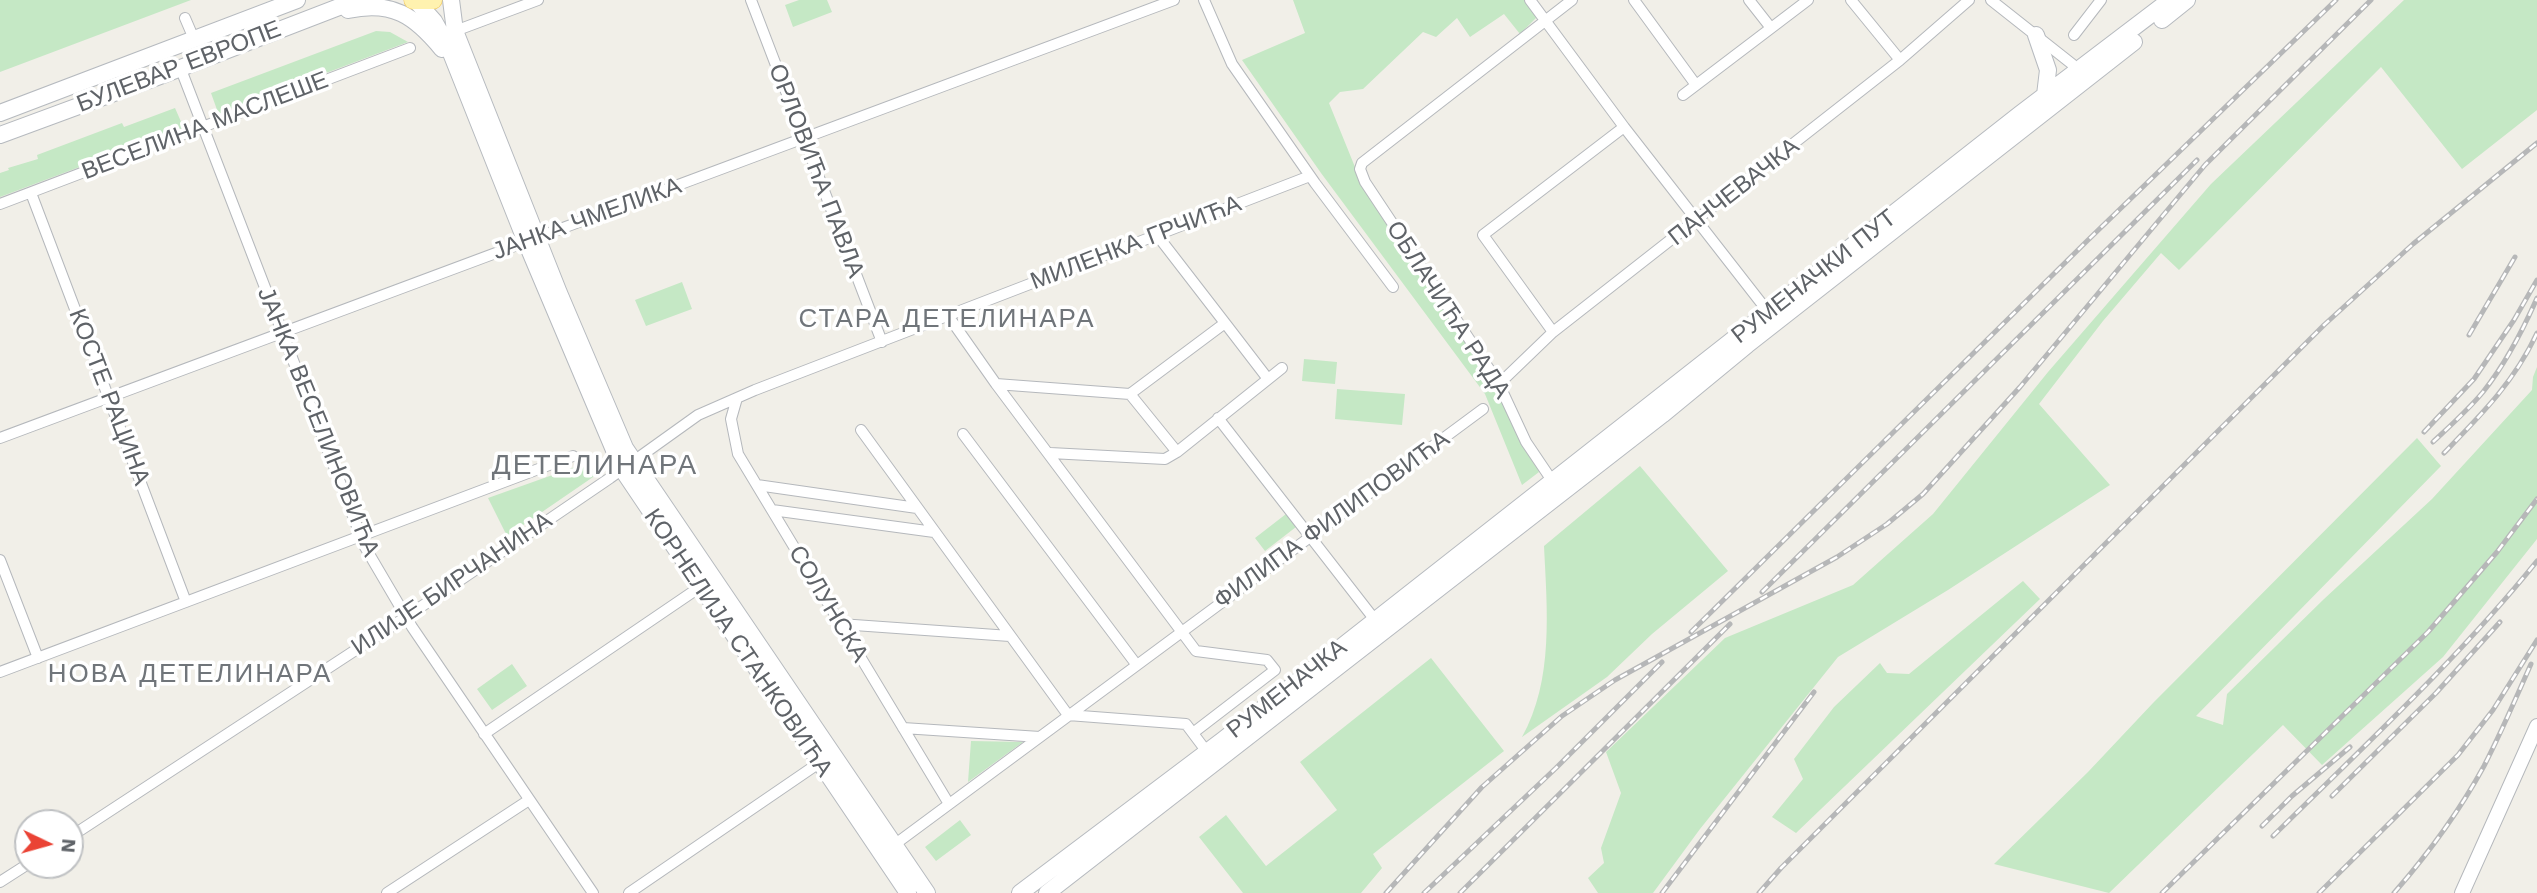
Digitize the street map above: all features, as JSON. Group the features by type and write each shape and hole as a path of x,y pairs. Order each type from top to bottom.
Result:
{"main road":[{"name":"БУЛЕВАР ЕВРОПЕ","path":"0,113 297,0"},
{"name":"БУЛЕВАР ЕВРОПЕ","path":"0,135 357,0"},
{"path":"414,0 433,0"},
{"name":"КОРНЕЛИЈА СТАНКОВИЋА","path":"414,0 438,27 458,69 620,438 628,465 700,587 908,893"},
{"name":"КОРНЕЛИЈА СТАНКОВИЋА","path":"451,0 455,31 532,240"},
{"name":"РУМЕНАЧКИ ПУТ","path":"1556,487 1769,313 2170,0"},
{"name":"РУМЕНАЧКИ ПУТ","path":"1556,487 2187,0"},
{"path":"275,31 362,7 394,10 410,16 422,26 458,69"},
{"path":"2036,35 2048,71 2045,95"},
{"name":"КОРНЕЛИЈА СТАНКОВИЋА","path":"628,465 927,893"},
{"name":"РУМЕНАЧКА","path":"1020,893 1207,752 1375,620 1556,487"},
{"name":"РУМЕНАЧКА","path":"1047,893 1556,487"}],"street":[{"path":"455,31 538,0"},
{"name":"ОРЛОВИЋА ПАВЛА","path":"751,0 882,342"},
{"name":"ЈАНКА ЧМЕЛИКА","path":"0,438 1174,0"},
{"name":"ОБЛАЧИЋА РАДА","path":"1204,0 1233,64 1310,176 1393,287"},
{"path":"1530,0 1696,222 1769,313"},
{"path":"1545,20 1572,0"},
{"path":"1634,0 1696,85"},
{"path":"1749,0 1771,28"},
{"path":"1683,95 1808,0"},
{"path":"1851,0 1900,60"},
{"name":"ПАНЧЕВАЧКА","path":"1499,384 1553,332 1900,60 1969,0"},
{"path":"1991,0 2073,64 2077,72"},
{"path":"2074,35 2101,0"},
{"path":"185,18 194,39"},
{"name":"ОБЛАЧИЋА РАДА","path":"1545,20 1362,163 1360,172 1499,384 1526,442 1556,487"},
{"name":"ВЕСЕЛИНА МАСЛЕШЕ","path":"0,204 411,48"},
{"name":"ЈАНКА ВЕСЕЛИНОВИЋА","path":"180,67 359,536 406,617 593,893"},
{"name":"РУМЕНАЧКИ ПУТ","path":"2068,94 2077,72"},
{"path":"1553,332 1483,235 1624,127"},
{"name":"МИЛЕНКА ГРЧИЋА","path":"628,465 698,415 737,398 1310,176"},
{"name":"КОСТЕ РАЦИНА","path":"31,193 186,602"},
{"path":"1157,235 1268,379"},
{"path":"949,317 1180,631"},
{"path":"996,384 1130,394 1225,323"},
{"path":"1050,453 1165,459 1282,368"},
{"path":"1130,394 1177,452"},
{"name":"СОЛУНСКА","path":"737,398 731,419 738,454 949,804"},
{"name":"ФИЛИПА ФИЛИПОВИЋА","path":"894,845 1483,409"},
{"path":"1218,418 1375,620"},
{"path":"861,430 1068,715 1186,724 1207,752"},
{"path":"963,434 1136,664"},
{"path":"0,672 573,456"},
{"name":"ИЛИЈЕ БИРЧАНИНА","path":"84,828 406,617 628,465"},
{"path":"757,485 917,508"},
{"path":"772,510 934,532"},
{"path":"0,560 38,658"},
{"path":"484,734 700,587"},
{"path":"841,624 1010,636"},
{"name":"РУМЕНАЧКА","path":"1180,631 1196,651 1267,660 1275,670 1193,733"},
{"path":"2462,893 2537,726"},
{"path":"904,728 1040,737"},
{"path":"629,893 819,764"},
{"path":"393,891 529,800"}],"green space":[{"path":"0,0 191,0 0,72"},
{"path":"799,0 827,0 832,12 793,27 785,5"},
{"path":"1293,0 1530,0 1540,14 1520,34 1504,14 1470,37 1457,18 1436,37 1423,32 1363,89 1340,92 1329,103 1357,172 1499,384 1539,472 1522,485 1485,394 1321,173 1242,60 1305,33"},
{"path":"2404,0 2537,0 2537,110 2462,169 2381,67 2179,270 2161,253 2103,321 2039,404 2110,485 1948,590 1838,657 1700,829 1653,893 1598,893 1588,878 1604,863 1601,848 1621,793 1606,752 1725,638 1853,585 1933,514 2048,372 2211,184"},
{"path":"376,31 390,32 408,42 231,109 233,116 221,121 211,93"},
{"path":"175,108 186,133 178,137 175,131 0,197 0,173 9,170 8,168 38,159 37,155 122,123 124,127"},
{"path":"682,282 692,309 646,326 635,300"},
{"path":"1304,359 1337,362 1335,384 1302,381"},
{"path":"2537,367 2537,539 2443,657 2322,765 2283,725 2109,893 1994,864 2417,438 2441,466 2196,716 2223,725 2227,694 2432,499 2532,390"},
{"path":"1337,389 1405,394 1402,425 1335,419"},
{"path":"589,462 596,475 507,536 488,498"},
{"path":"1640,466 1728,571 1652,634 1607,677 1522,737 1532,715 1544,668 1547,619 1544,546"},
{"path":"1286,514 1296,527 1265,551 1255,538"},
{"path":"2023,581 2040,599 1796,833 1772,817 1803,779 1794,759 1834,707 1880,663 1887,673 1909,674"},
{"path":"1431,658 1504,751 1373,854 1382,868 1361,893 1243,893 1199,837 1226,815 1266,866 1337,810 1300,762"},
{"path":"512,664 527,686 492,710 477,689"},
{"path":"971,741 1023,742 968,782"},
{"path":"960,820 971,835 936,861 925,847"}],"railway":[{"path":"1691,632 2087,241 2336,0"},
{"path":"1386,893 1482,787 1562,716 1615,680 1837,557 1887,524 1923,494 2020,387 2205,165 2371,0"},
{"path":"1759,893 2324,325 2413,244 2537,143"},
{"path":"1762,592 2197,160"},
{"path":"2469,335 2515,257"},
{"path":"2424,432 2474,379 2537,280"},
{"path":"2433,442 2483,392 2499,370 2537,298"},
{"path":"2444,453 2508,382 2537,333"},
{"path":"2162,893 2428,632 2497,552 2537,499"},
{"path":"2273,836 2442,668 2537,561"},
{"path":"2332,796 2436,693 2500,622"},
{"path":"1460,893 1730,624"},
{"path":"2319,893 2458,755 2493,710 2537,640"},
{"path":"1424,893 1556,768 1662,662"},
{"path":"2394,893 2464,800 2484,766 2531,664"},
{"path":"1662,893 1814,692"},
{"path":"2262,826 2292,796 2350,747"}],"district":[{"name":"СТАРА ДЕТЕЛИНАРА","path":"947,319"},
{"name":"ДЕТЕЛИНАРА","path":"595,466"},
{"name":"НОВА ДЕТЕЛИНАРА","path":"190,674"}]}
